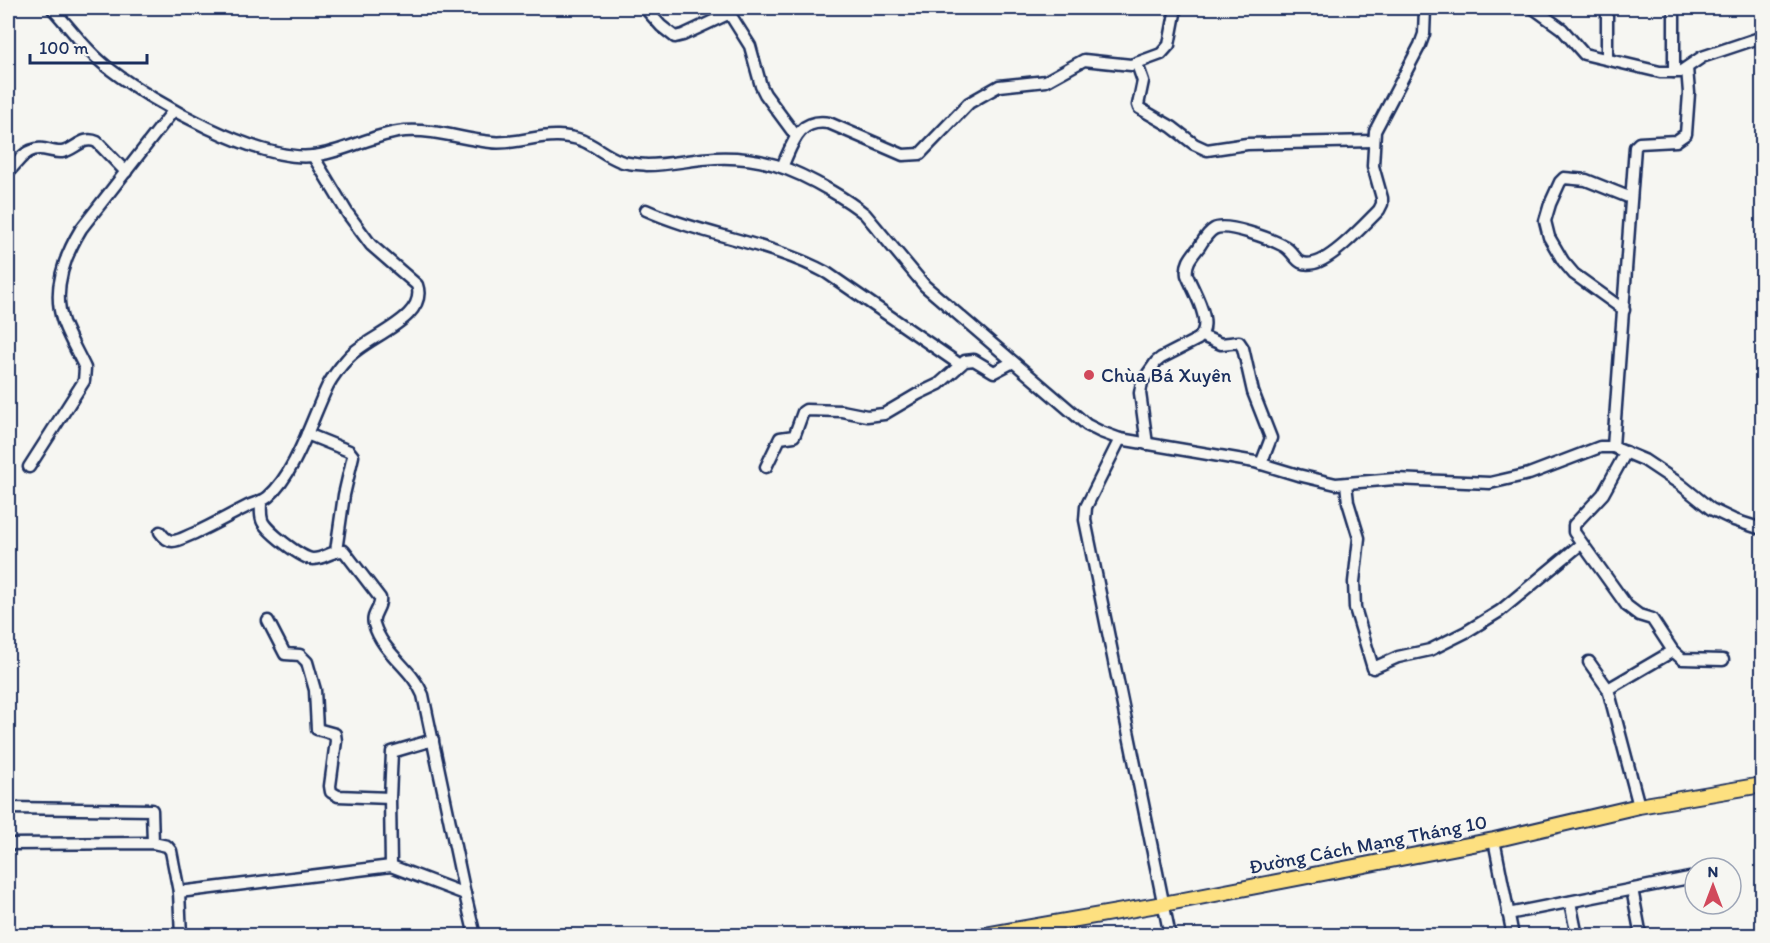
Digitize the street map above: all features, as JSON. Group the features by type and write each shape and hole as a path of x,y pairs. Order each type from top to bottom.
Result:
{"main road":[{"name":"Đường Cách Mạng Tháng 10","path":"979,936 1163,904 1494,840 1639,806 1762,784"}],"street":[{"path":"52,8 106,66 173,111 244,144 285,154 313,156 385,134 421,130 491,142 506,142 540,136 577,138 591,143 620,161 631,164 748,159 782,166 802,174 865,213 925,286 1087,424 1120,439 1261,464 1336,484 1394,479 1490,483 1507,481 1600,447 1613,447 1644,460 1680,484 1711,509 1734,520 1762,529"},
{"path":"645,8 661,26 675,37 727,11 750,46 760,86 796,136"},
{"path":"782,166 802,128 820,122 829,123 903,155 920,154 969,103 999,86 1046,81 1084,60 1137,64 1166,51 1176,8"},
{"path":"1147,444 1140,393 1142,382 1156,362 1202,336 1206,328 1186,268 1188,261 1209,232 1215,228 1229,226 1283,246 1301,263 1318,261 1337,249 1379,210 1382,198 1374,174 1373,141 1378,124 1420,45 1424,34 1425,8"},
{"path":"1533,8 1562,29 1581,51 1648,70 1674,72 1687,68 1702,57 1762,37"},
{"path":"1607,8 1607,58"},
{"path":"1674,8 1674,72"},
{"path":"1137,64 1143,81 1138,105 1140,108 1172,127 1200,148 1207,150 1247,144 1373,141"},
{"path":"1613,447 1630,198 1636,145 1676,141 1686,134 1689,93 1687,68"},
{"path":"29,467 86,375 86,368 61,315 59,290 62,268 70,247 81,229 173,111"},
{"path":"8,172 30,151 41,149 62,152 85,140 92,139 126,172"},
{"path":"160,532 165,539 173,542 214,525 270,495 284,478 307,434 329,383 348,357 355,349 404,318 413,308 419,295 417,285 413,280 377,251 365,237 348,214 313,156"},
{"path":"1624,310 1574,274 1548,237 1545,220 1550,204 1564,178 1586,180 1630,198"},
{"path":"646,210 670,220 764,247 810,264 959,364"},
{"path":"1202,336 1221,344 1239,342 1243,348 1253,392 1271,438 1261,464"},
{"path":"766,466 780,438 794,436 803,412 806,410 842,411 867,416 884,414 911,397 939,384 959,364 969,359 994,372 1012,362"},
{"path":"307,434 349,451 353,456 344,495 336,550"},
{"path":"1120,439 1086,507 1085,520 1170,936"},
{"path":"1626,452 1603,494 1574,525 1574,532 1627,606 1639,615 1652,619 1679,657 1687,660 1723,660"},
{"path":"1346,484 1348,502 1359,538 1354,582 1355,608 1373,668 1398,657 1430,650 1466,632 1500,611 1581,544"},
{"path":"261,501 262,521 301,556 318,558 336,550 346,553 380,598 381,606 374,615 374,624 390,654 420,687 475,936"},
{"path":"268,621 285,654 300,655 305,658 315,690 317,729 333,733 336,737 331,792 338,796 390,798"},
{"path":"1608,689 1673,651"},
{"path":"1589,662 1608,689 1639,806"},
{"path":"391,866 392,752 433,740"},
{"path":"8,808 152,810 153,843"},
{"path":"1494,840 1512,936"},
{"path":"8,844 153,843 169,848 179,892 181,936"},
{"path":"179,892 391,866 465,894"},
{"path":"1508,914 1683,879"},
{"path":"1632,889 1641,936"},
{"path":"1570,902 1576,936"}],"place":[{"name":"Chùa Bá Xuyên","path":"1089,375"}]}
